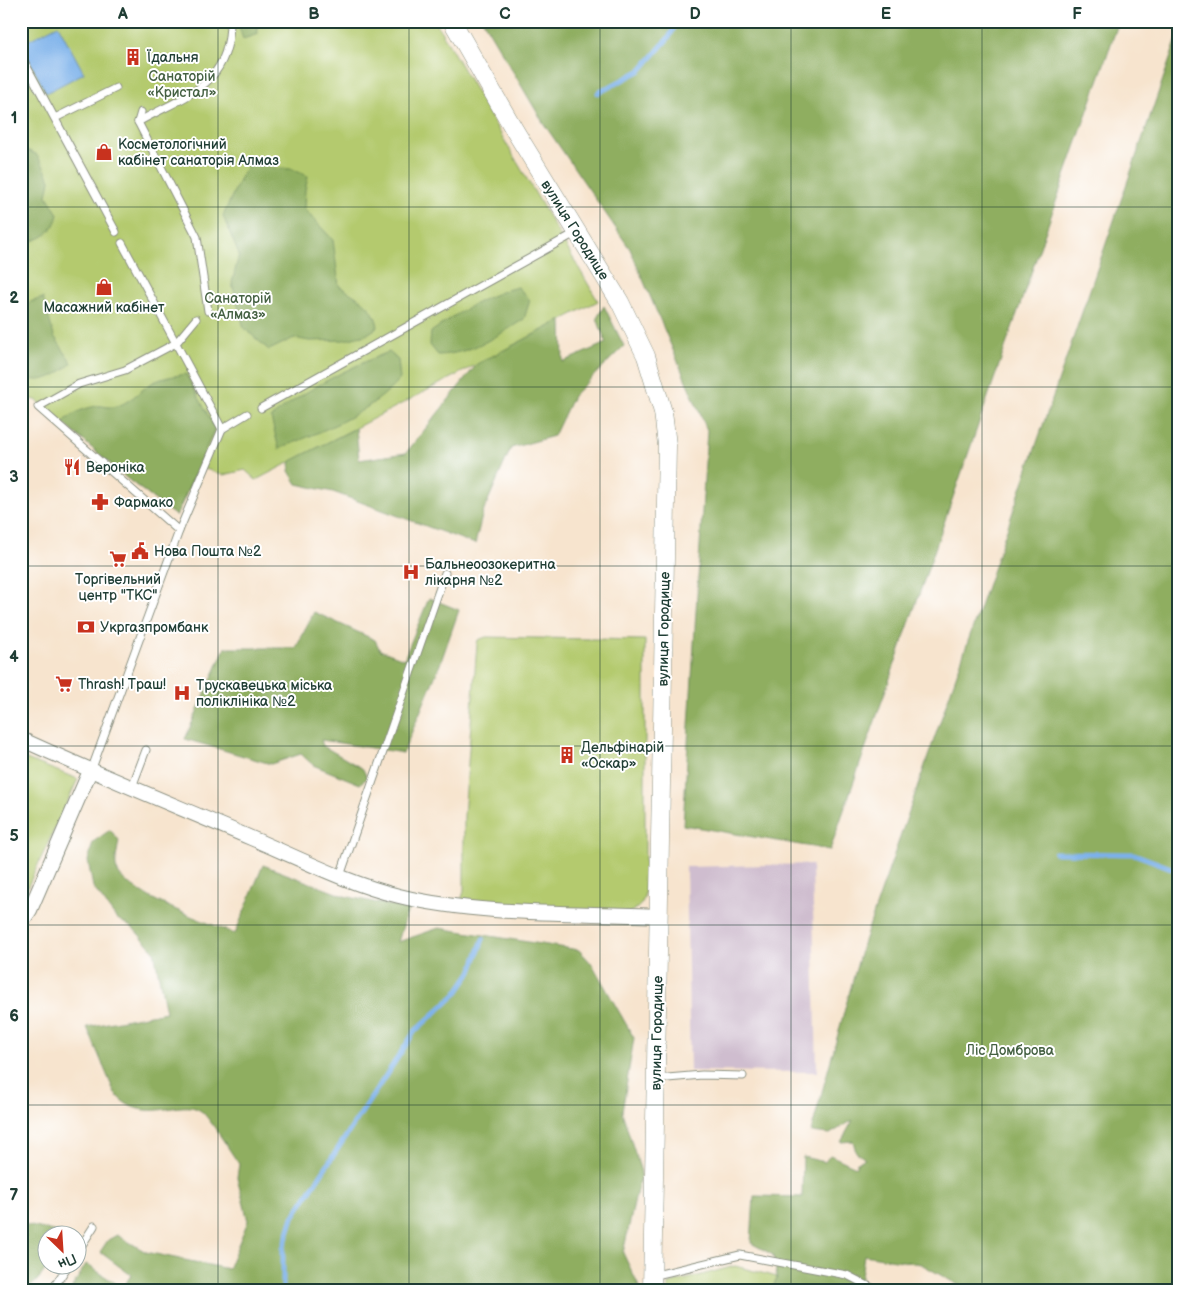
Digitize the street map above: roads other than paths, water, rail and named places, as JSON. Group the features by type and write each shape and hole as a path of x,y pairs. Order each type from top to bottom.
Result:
{"street":[{"name":"вулиця Городище","path":"452,21 515,131 620,302 646,356 663,412 667,445 652,1283"},
{"path":"21,739 90,771 340,876 397,896 436,904 488,909 659,916"},
{"path":"21,923 30,910 90,771"}],"lane":[{"path":"138,122 198,89 211,79 223,63 229,44 230,21"},
{"path":"21,56 116,232"},
{"path":"55,118 116,88"},
{"path":"141,112 138,122 197,237 208,311"},
{"path":"261,408 577,232"},
{"path":"122,243 222,429"},
{"path":"179,531 38,407 79,384 124,370 176,343 196,319"},
{"path":"90,771 179,531 222,429 247,414"},
{"path":"340,876 445,573"},
{"path":"132,788 146,750"},
{"path":"656,1079 702,1075 743,1076"},
{"path":"88,1235 94,1226"},
{"path":"652,1283 740,1255 847,1275 878,1291"},
{"path":"47,1291 54,1287 62,1274"}],"water":[{"path":"58,25 84,73 46,93 21,44"}],"waterway":[{"path":"598,93 641,70 670,36 677,21"},
{"path":"1055,853 1134,854 1179,871"},
{"path":"283,1291 283,1249 293,1217 415,1031 456,994 471,972 483,939"}],"place":[{"name":"Їдальня","path":"133,57"},
{"name":"Косметологічний кабінет санаторія Алмаз","path":"104,152"},
{"name":"Масажний кабінет","path":"104,287"},
{"name":"Вероніка","path":"72,467"},
{"name":"Фармако","path":"100,502"},
{"name":"Нова Пошта №2","path":"140,551"},
{"name":"Торгівельний центр \"ТКС\"","path":"118,559"},
{"name":"Бальнеоозокеритна лікарня №2","path":"411,572"},
{"name":"Укргазпромбанк","path":"86,627"},
{"name":"Thrash! Траш!","path":"64,684"},
{"name":"Трускавецька міська поліклініка №2","path":"182,693"},
{"name":"Дельфінарій «Оскар»","path":"567,755"}],"park label":[{"name":"Санаторій «Кристал»","path":"182,84"},
{"name":"Санаторій «Алмаз»","path":"238,306"},
{"name":"Ліс Домброва","path":"1010,1050"}]}
